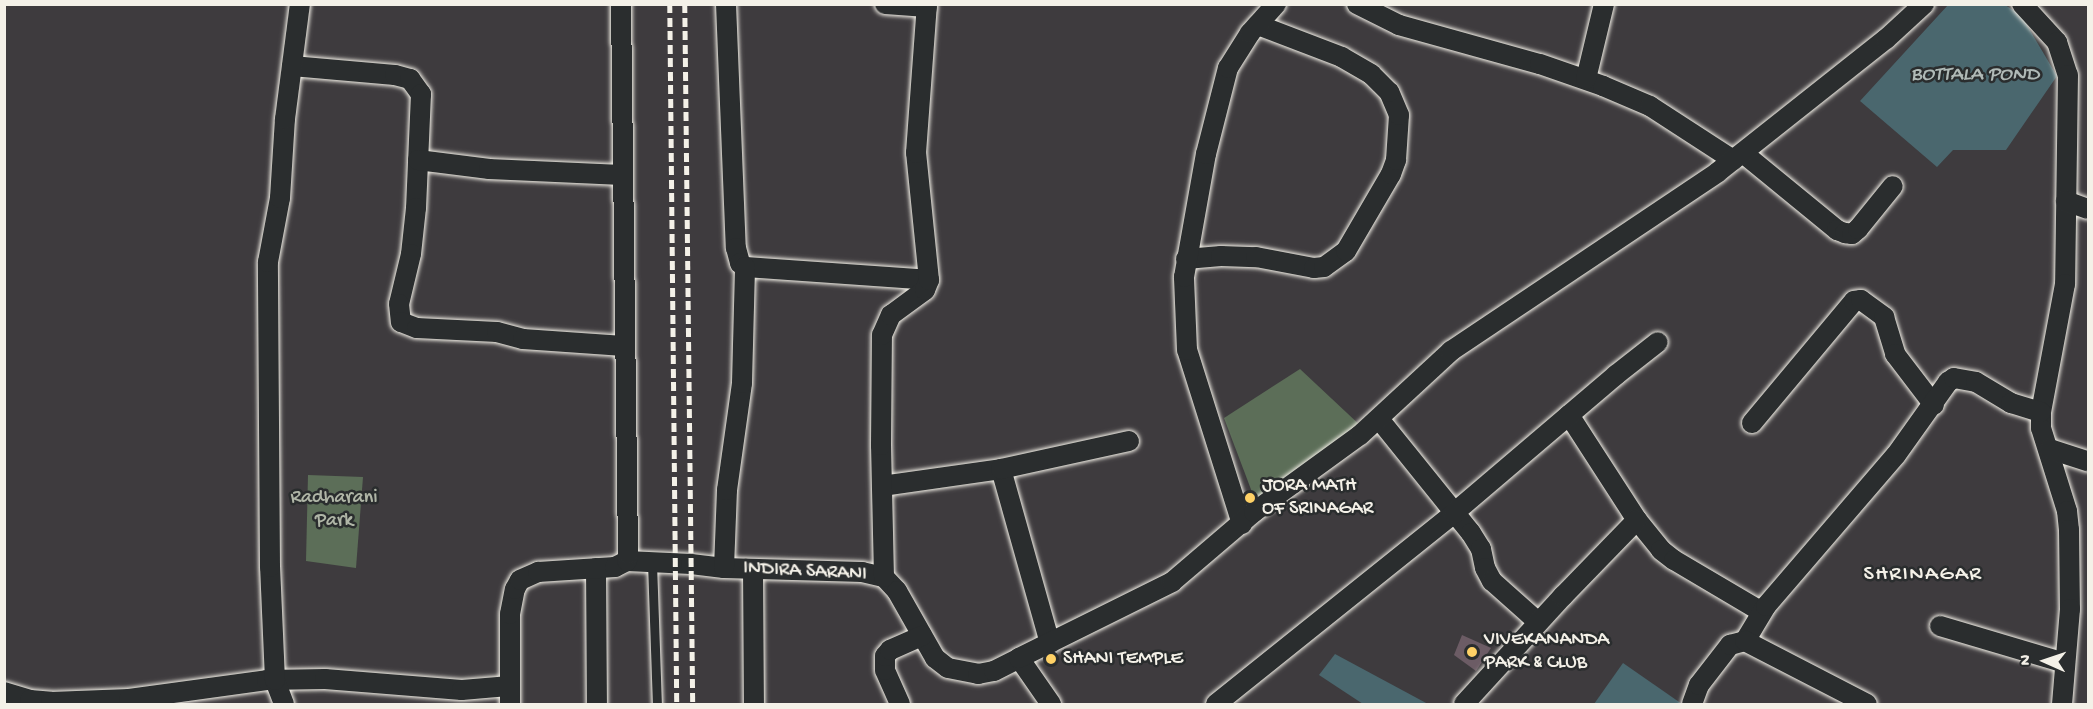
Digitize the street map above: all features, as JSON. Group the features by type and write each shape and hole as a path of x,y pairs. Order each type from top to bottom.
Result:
{"street":[{"path":"284,705 274,680 270,567 268,262 280,198 285,119 300,4"},
{"path":"621,4 627,561"},
{"path":"726,4 737,258 746,267 929,280"},
{"path":"884,577 882,335 891,315 925,290 929,280 916,153 927,6 885,4"},
{"path":"1242,524 1187,350 1184,277 1221,90 1237,51 1276,4"},
{"path":"1357,4 1399,25 1586,79 1650,106 1738,156 1837,230 1845,233 1852,234 1858,229 1893,186"},
{"path":"1586,79 1604,4"},
{"name":"INDIRA SARANI","path":"510,695 510,614 515,589 520,580 538,572 615,567 627,561 724,568 862,572 884,577 897,591 935,658 948,668 978,674 1025,666 1050,643 1172,582 1254,512 1379,419 1451,351 1738,156 1886,39 1924,4"},
{"path":"2022,4 2057,42 2068,75 2063,306 2041,412 2041,429 2050,449 2067,511 2069,530 2070,609 2062,705"},
{"path":"1186,259 1247,256 1314,268 1324,267 1346,251 1391,174 1396,160 1399,115 1389,92 1371,74 1342,57 1258,25"},
{"path":"292,66 395,75 410,79 421,94 411,254 399,304 401,322 417,328 497,332 523,339 624,346"},
{"path":"418,160 489,169 622,175"},
{"path":"2066,201 2088,209"},
{"path":"724,568 727,490 742,383 746,267"},
{"path":"1752,423 1854,301 1861,300 1884,317 1894,354 1934,405"},
{"path":"1216,705 1454,513 1658,342"},
{"path":"1745,641 1762,612 1858,502 1934,405 1948,382 1954,378 1962,378 1976,382 2011,403 2041,412"},
{"path":"1569,415 1637,520 1661,550 1762,612"},
{"path":"1379,419 1481,549 1485,568 1492,581 1538,622"},
{"path":"882,486 1001,469 1129,441"},
{"path":"2050,449 2088,462"},
{"path":"1001,469 1050,643"},
{"path":"1464,705 1538,622 1637,520"},
{"path":"596,568 597,705"},
{"path":"753,569 754,705"},
{"path":"1940,626 2065,663"},
{"path":"900,705 885,670 885,656 890,650 922,636"},
{"path":"1692,705 1699,685 1730,645 1745,641 1867,705"},
{"path":"1025,666 1042,705"},
{"path":"1025,666 1051,705"},
{"path":"4,692 30,700 51,703 129,702 274,680 326,679 510,695"}],"lane":[{"path":"652,563 657,705"}],"green space":[{"path":"1300,369 1363,428 1255,500 1224,418"},
{"name":"Radharani Park","path":"308,475 363,477 356,568 306,561"}],"water":[{"name":"BOTTALA POND","path":"1948,5 2005,5 2021,15 2057,76 2006,150 1953,150 1937,167 1860,101"},
{"path":"1335,654 1428,704 1363,704 1319,675"},
{"path":"1623,663 1682,704 1594,704"}],"building":[{"name":"VIVEKANANDA PARK & CLUB","path":"1462,635 1491,648 1476,671 1454,655"}],"railway":[{"path":"670,4 677,704"},
{"path":"685,4 693,704"}],"place":[{"name":"JORA MATH OF SRINAGAR","path":"1250,498"},
{"name":"VIVEKANANDA PARK & CLUB","path":"1472,652"},
{"name":"SHANI TEMPLE","path":"1051,659"}],"district":[{"name":"SHRINAGAR","path":"1923,576"}]}
